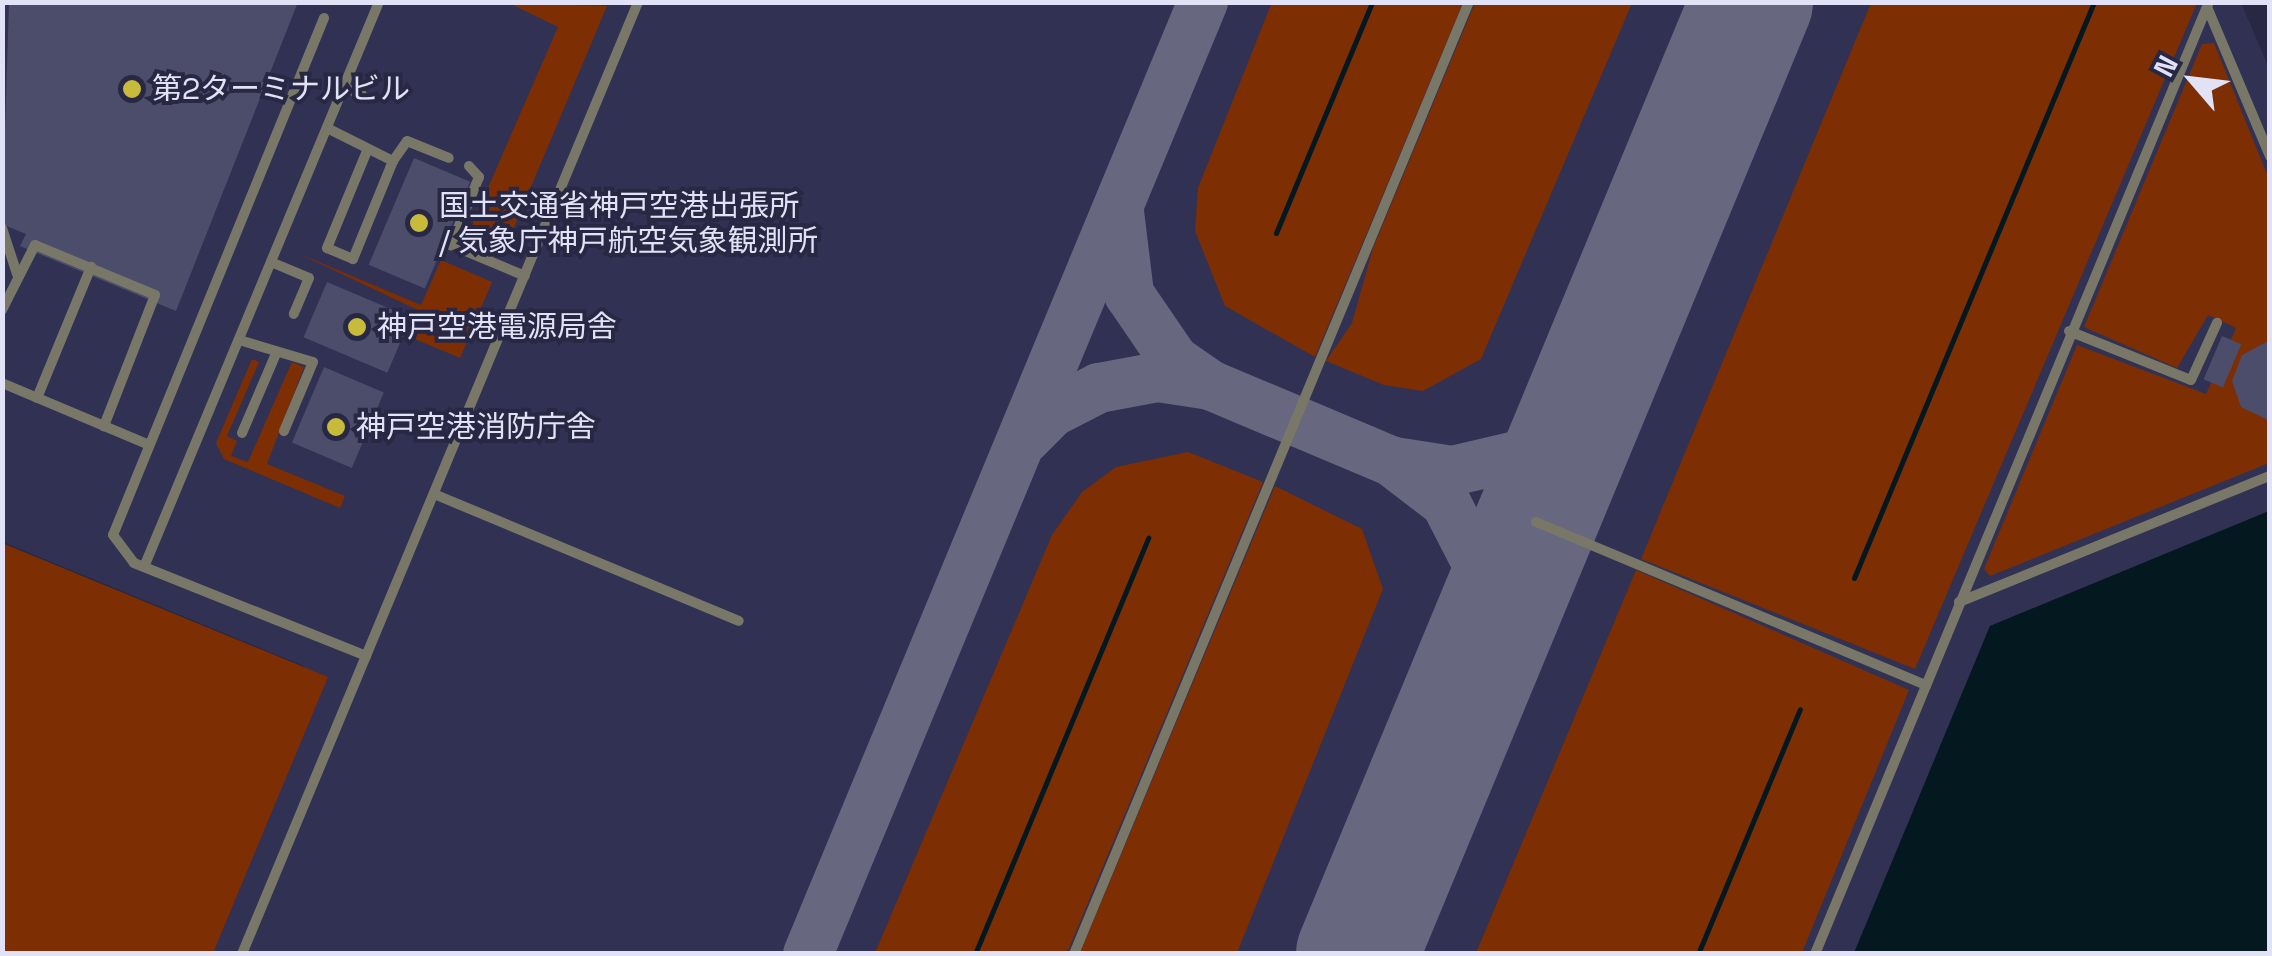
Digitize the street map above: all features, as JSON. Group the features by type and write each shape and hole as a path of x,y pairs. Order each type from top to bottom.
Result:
{"lane":[{"path":"144,568 379,2"},
{"path":"242,954 638,2"},
{"path":"1074,954 1469,2"},
{"path":"2208,4 2270,156"},
{"path":"1815,954 2069,332 2208,4"},
{"path":"324,18 113,527 120,551 144,568 366,656"},
{"path":"344,87 362,95"},
{"path":"327,128 394,161"},
{"path":"367,151 327,248 353,259 394,161 407,142 449,158"},
{"path":"469,166 479,176 452,245 524,276"},
{"path":"2,228 17,274"},
{"path":"2,310 17,274 35,246 156,297 104,426"},
{"path":"272,262 309,278 294,314"},
{"path":"37,398 91,267"},
{"path":"2069,332 2191,380 2217,324"},
{"path":"239,340 276,356"},
{"path":"242,433 276,356 283,349 313,362 284,431"},
{"path":"2,383 145,443"},
{"path":"1959,602 2270,476"},
{"path":"434,494 739,622"},
{"path":"1536,522 1926,684"}],"shaded area":[{"path":"1272,2 1463,3 1315,357 1225,306 1195,231 1198,188"},
{"path":"2,3 2241,3 2269,68 2269,511 1990,626 1854,953 184,953 304,666 3,542"},
{"path":"509,3 607,6 507,244 470,229 558,27"},
{"path":"1475,3 1632,3 1481,359 1423,391 1384,385 1326,361 1352,323 1373,248"},
{"path":"1871,3 2197,3 1915,669 1641,559"},
{"path":"2214,43 2269,179 2269,463 1990,576 1984,569 2077,345 2206,394 2236,328 2208,315 2177,368 2084,327 2202,44"},
{"path":"297,253 421,305 441,260 492,282 460,358 410,337 420,311"},
{"path":"252,359 259,362 227,436 237,441 231,456 248,462 292,362 304,367 267,464 345,496 340,508 224,459 216,443"},
{"path":"1188,452 1263,482 1067,953 875,953 1052,535 1082,492 1116,467"},
{"path":"1275,486 1362,529 1383,589 1237,953 1080,953"},
{"path":"2,543 328,677 213,953 3,953"},
{"path":"1636,570 1909,690 1802,953 1476,953"}],"water":[{"path":"2269,511 2269,953 1854,953 1990,626"}],"building":[{"name":"第2ターミナルビル","path":"9,2 298,2 176,311 20,246 26,234 2,224"},
{"name":"国土交通省神戸空港出張所 / 気象庁神戸航空気象観測所","path":"414,158 470,182 425,289 369,265"},
{"name":"神戸空港電源局舎","path":"327,282 411,318 387,373 304,337"},
{"path":"2222,336 2241,344 2223,387 2204,379"},
{"path":"2270,340 2270,421 2241,407 2232,381 2242,355"},
{"name":"神戸空港消防庁舎","path":"324,367 384,392 352,468 292,442"}],"waterway":[{"path":"1276,233 1372,2"},
{"path":"1854,578 2094,2"},
{"path":"975,954 1148,538"},
{"path":"1698,954 1800,709"}],"taxiway":[{"path":"808,954 1203,2"},
{"path":"1119,212 1129,294 1174,360 1210,385 1391,461 1446,503 1483,575 1477,666"},
{"path":"1025,439 1052,412 1099,388 1158,377 1210,385"},
{"path":"1394,462 1452,471 1520,455 1568,420 1595,383"}],"runway":[{"path":"1357,954 1752,2"}],"place":[{"name":"第2ターミナルビル","path":"132,89"},
{"name":"国土交通省神戸空港出張所 / 気象庁神戸航空気象観測所","path":"419,223"},
{"name":"神戸空港電源局舎","path":"357,327"},
{"name":"神戸空港消防庁舎","path":"336,427"}]}
